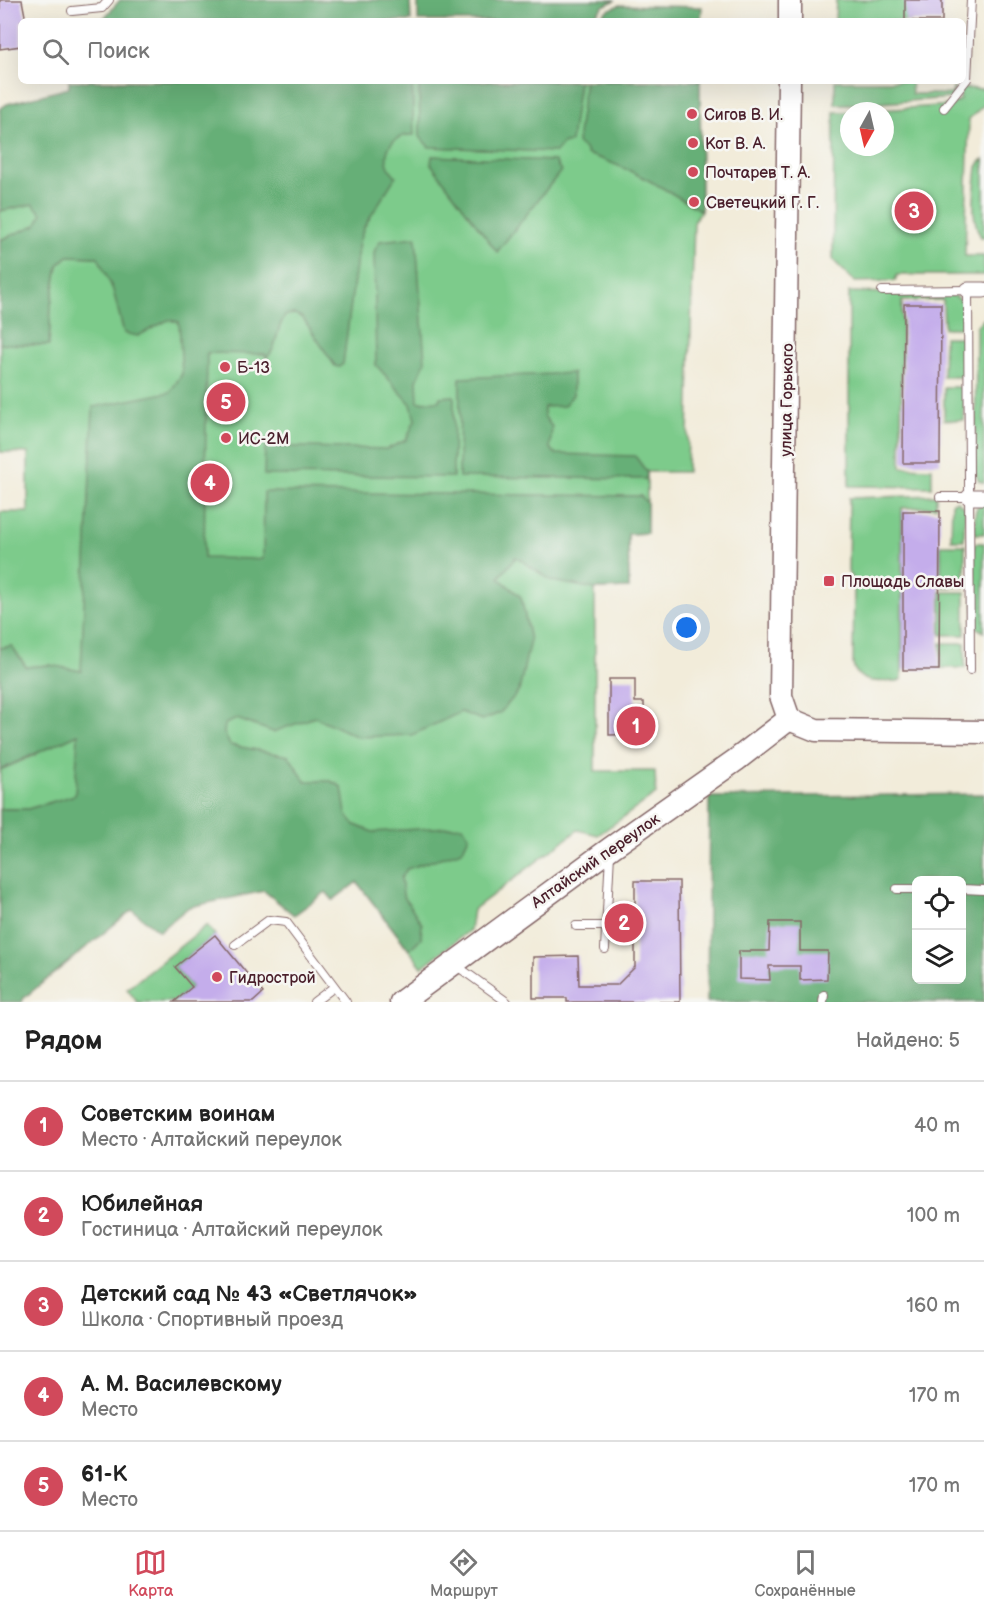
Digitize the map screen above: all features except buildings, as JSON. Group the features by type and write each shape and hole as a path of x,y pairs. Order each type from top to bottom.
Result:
{"main road":[{"path":"790,0 790,18"},
{"name":"улица Горького","path":"789,84 781,696 789,719"},
{"path":"789,719 816,730 984,732"},
{"name":"Алтайский переулок","path":"401,1002 610,848 736,760 789,719"}],"street":[{"path":"968,291 984,290"}],"lane":[{"path":"72,10 102,8 110,0"},
{"path":"966,81 968,79 971,0"},
{"path":"944,108 964,84"},
{"path":"882,291 968,291 976,497 970,670"},
{"path":"940,497 976,497"},
{"path":"605,949 610,848"},
{"path":"897,889 912,889"},
{"path":"966,890 984,890"},
{"path":"235,945 270,920 286,922 346,1002"},
{"path":"576,926 606,926"},
{"path":"453,962 507,1002"},
{"path":"314,1002 334,987"}],"green space":[{"path":"120,0 410,0 411,18 104,18"},
{"path":"418,0 616,0 603,6 593,18 418,18"},
{"path":"836,0 911,0 911,18 835,18"},
{"path":"619,5 702,7 701,18 600,18 606,11"},
{"path":"69,84 412,84 414,135 398,138 388,148 387,162 396,176 364,227 359,242 343,364 339,367 335,366 303,318 295,314 286,315 280,325 273,349 266,358 265,354 207,353 204,558 263,559 264,492 641,496 647,503 647,533 628,534 629,588 595,589 552,581 516,557 499,578 521,597 530,640 519,691 500,713 482,720 461,712 412,735 358,737 315,717 273,732 237,719 225,724 224,733 230,745 289,756 305,781 331,781 342,787 346,814 355,825 373,832 463,826 469,836 462,851 407,869 401,878 403,895 422,924 421,938 409,950 357,882 333,900 326,892 294,915 264,891 189,907 159,931 132,910 22,1002 0,1002 0,809 28,809 75,795 78,734 0,770 0,648 12,646 26,667 50,665 81,671 93,407 170,392 182,374 179,322 168,320 138,336 124,333 113,290 98,257 68,256 58,265 51,305 49,345 0,344 0,240 36,225 42,214 33,204 0,211 0,109 7,104 69,88"},
{"path":"102,84 700,84 701,211 694,221 687,472 647,472 647,533 628,534 629,588 595,589 595,771 655,771 656,794 598,835 578,830 473,910 470,930 422,967 357,882 333,900 272,826 75,795 28,809 0,809 0,770 35,755 50,665 26,667 12,646 0,648 0,512 28,512 28,453 0,452 0,344 49,345 51,305 58,265 68,256 98,257"},
{"path":"419,84 579,84 571,142 562,144 556,152 429,147 420,137"},
{"path":"585,84 700,84 701,211 646,179 587,154 585,149 577,143"},
{"path":"835,84 911,84 912,94 952,94 955,88 952,98 892,102 840,102 840,104 835,104"},
{"path":"961,88 984,89 984,105 969,119 965,256 984,256 984,275 897,275 895,281 855,282 833,260 834,112 840,112 840,156 894,156 894,109 952,105 960,100"},
{"path":"432,156 555,161 561,171 497,252 431,164"},
{"path":"984,159 984,238 977,229 974,203 977,167"},
{"path":"33,204 43,214 37,225 0,240 0,211"},
{"path":"416,237 425,362 417,380 418,402 439,401 440,397 454,396 453,477 264,475 265,446 387,449 406,440 415,420 411,404 376,365 374,252 380,241"},
{"path":"849,292 950,294 962,303 965,328 944,328 943,300 902,301 901,467 932,468 932,487 849,486"},
{"path":"984,319 984,483 979,481 975,473 976,329"},
{"path":"944,337 965,337 964,377 943,377"},
{"path":"573,373 573,395 564,406 544,407 544,416 552,427 550,448 556,454 635,456 647,472 647,479 459,477 460,378"},
{"path":"944,387 965,387 964,420 944,420"},
{"path":"936,495 936,507 902,508 902,679 871,681 865,679 856,672 853,665 854,582 848,572 849,498"},
{"path":"984,500 984,534 975,534 976,511"},
{"path":"957,501 965,508 964,540 951,540 952,502"},
{"path":"974,543 984,543 984,632 977,628 974,621"},
{"path":"941,545 965,545 965,587 941,587"},
{"path":"941,592 965,592 965,635 941,635"},
{"path":"941,643 965,643 965,668 941,668"},
{"path":"984,794 984,1002 707,1002 709,797"},
{"path":"207,925 215,935 175,967 192,987 174,1002 137,1002 127,989"}],"place":[{"name":"Сигов В. И.","path":"692,114"},
{"name":"Кот В. А.","path":"693,143"},
{"name":"Почтарев Т. А.","path":"693,172"},
{"name":"Светецкий Г. Г.","path":"694,202"},
{"name":"Детский сад № 43 «Светлячок»","path":"914,211"},
{"name":"Б-13","path":"225,367"},
{"name":"61-К","path":"226,402"},
{"name":"ИС-2М","path":"226,438"},
{"name":"А. М. Василевскому","path":"210,483"},
{"name":"Площадь Славы","path":"829,581"},
{"name":"Советским воинам","path":"636,726"},
{"name":"Юбилейная","path":"624,923"},
{"name":"Гидрострой","path":"217,977"}]}
